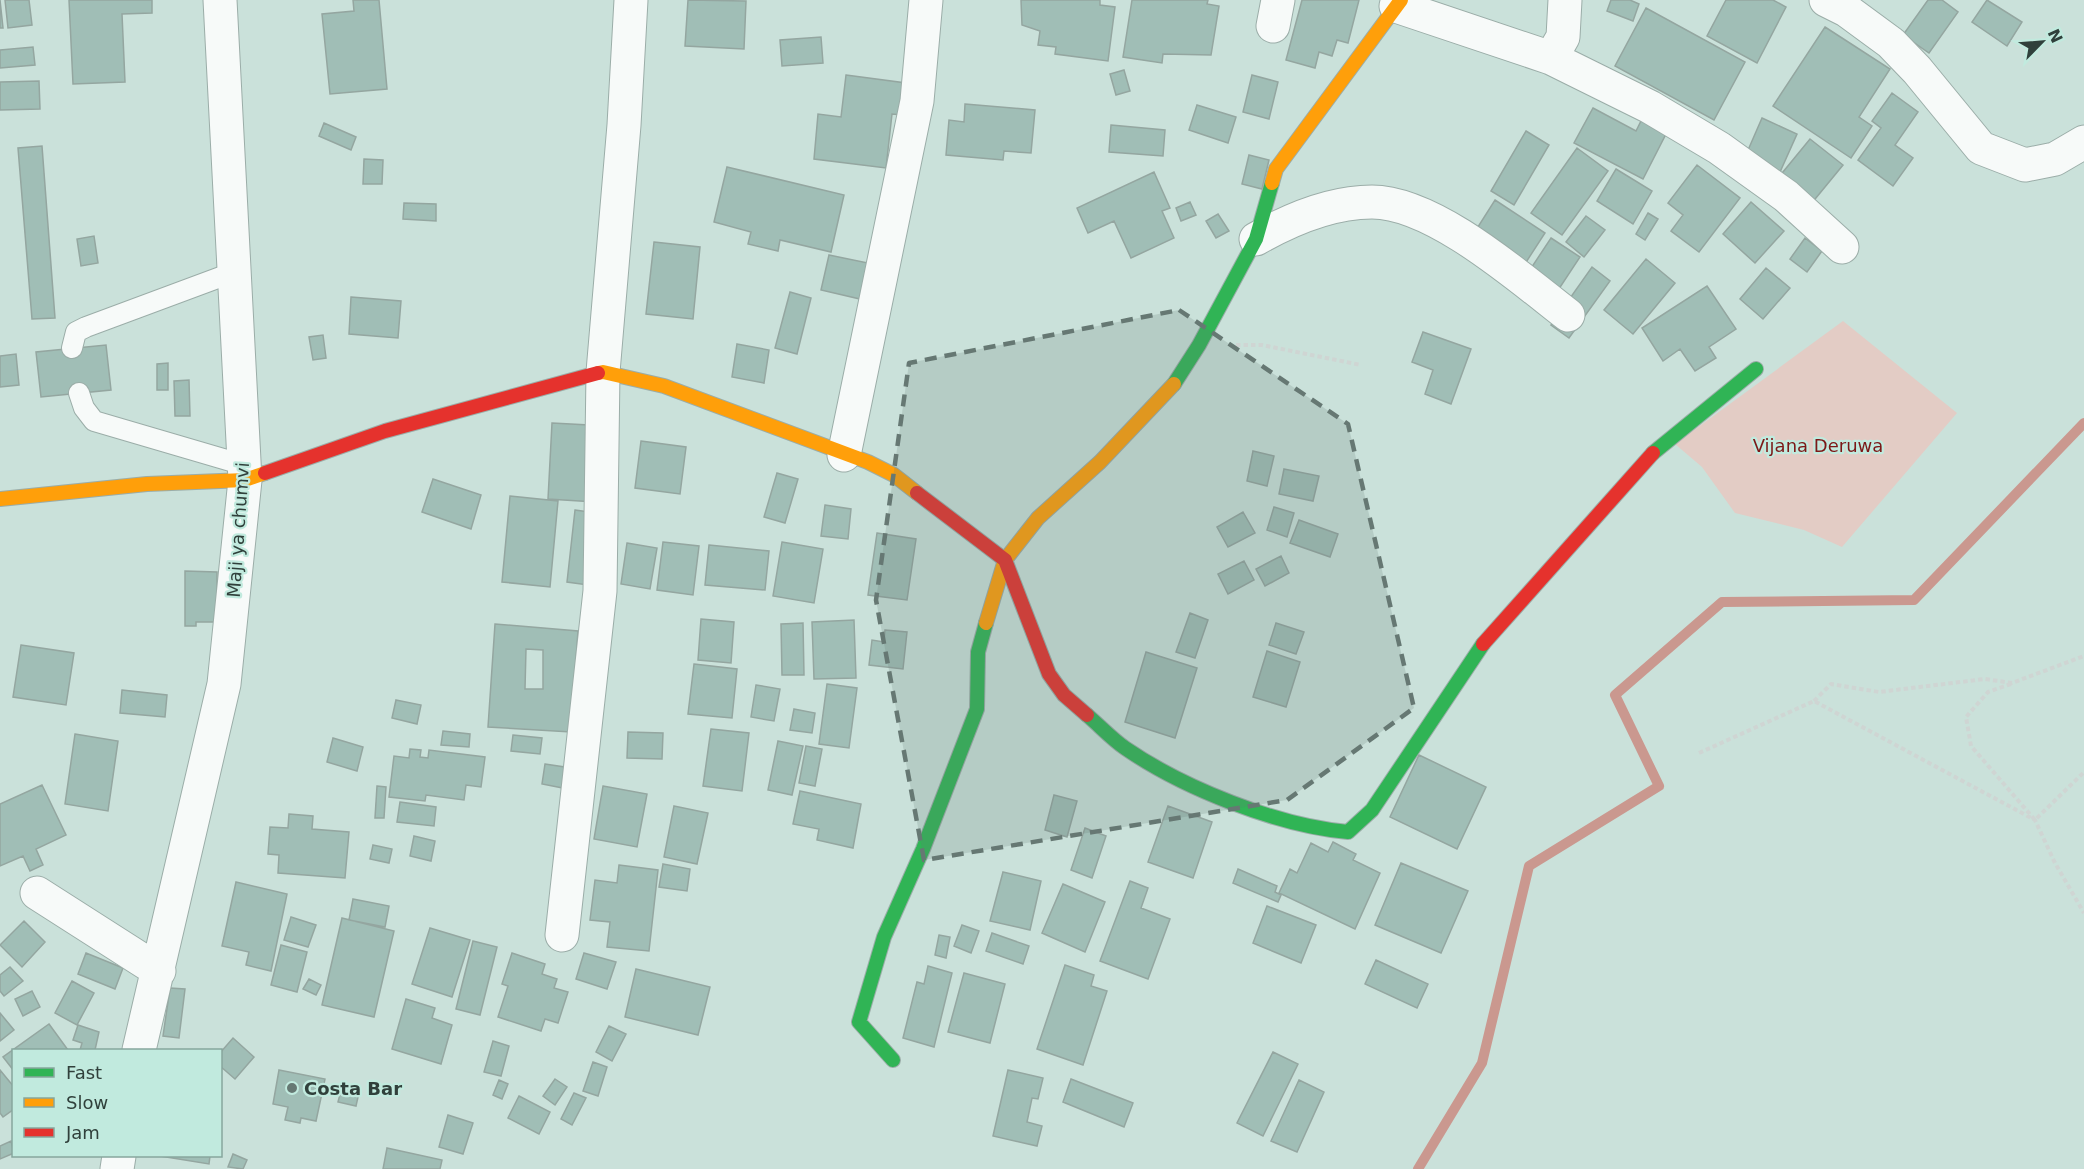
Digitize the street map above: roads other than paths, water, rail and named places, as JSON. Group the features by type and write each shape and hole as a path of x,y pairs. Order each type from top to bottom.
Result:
{"street":[{"name":"Maji ya chumvi","path":"139,1049 224,684 244,472 220,0"},
{"path":"562,935 600,591 603,372 623,136 631,0"},
{"path":"844,455 917,101 926,0"},
{"path":"1551,58 1563,37 1565,0"},
{"path":"1826,0 1846,9 1891,43 1917,70 1981,148 2025,165 2055,159 2084,142"},
{"path":"892,1060 859,1022 884,937 922,849 976,710 978,652 1005,560 1038,518 1100,462 1133,424 1170,390 1199,345 1256,238 1276,169 1399,3 1551,58 1650,107 1719,148 1786,196 1842,247"},
{"path":"1256,238 1293,218 1339,206 1372,202 1398,206 1429,218 1484,252 1568,315"},
{"path":"0,499 244,472 385,430 603,372 664,387 894,475 1005,560 1049,674 1071,702 1125,748 1197,789 1313,829 1348,832 1372,810 1488,638 1659,447 1756,369"},
{"path":"37,893 159,971"}],"lane":[{"path":"72,348 76,332 86,327 234,272"},
{"path":"79,393 84,408 94,421 244,472"}],"waterway":[{"path":"1418,1169 1482,1063 1529,866 1659,786 1615,695 1722,602 1914,600 2084,423"}],"place":[{"name":"Costa Bar","path":"292,1088"}],"park label":[{"name":"Vijana Deruwa","path":"1818,445"}]}
